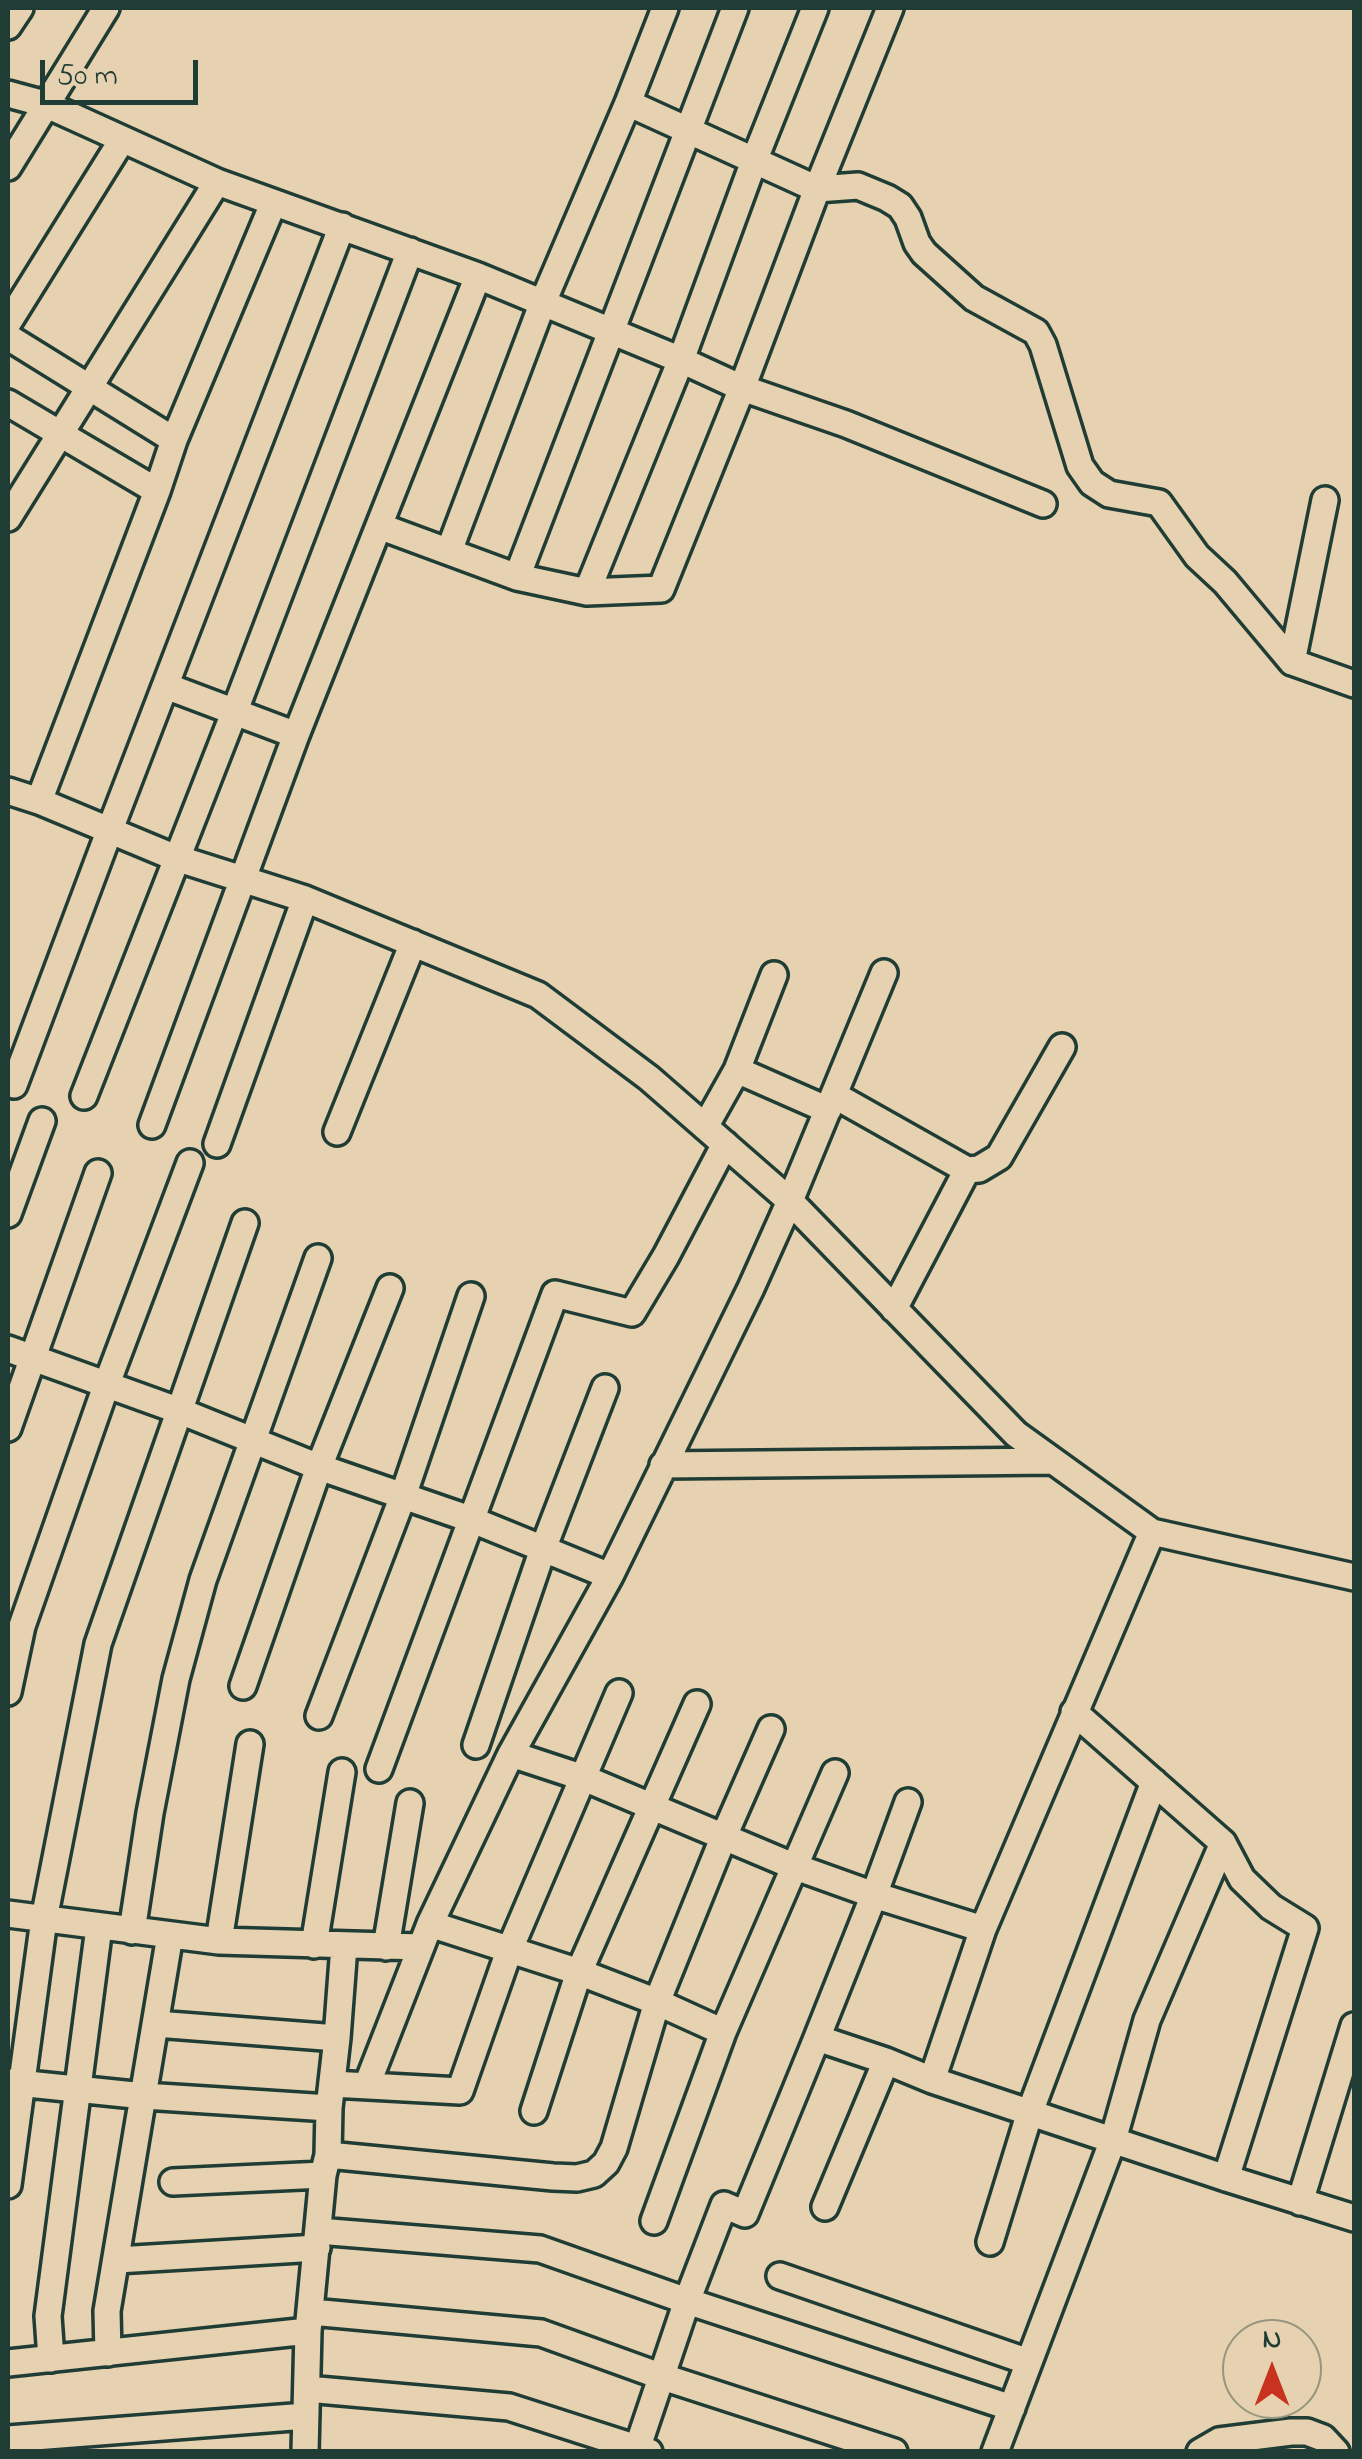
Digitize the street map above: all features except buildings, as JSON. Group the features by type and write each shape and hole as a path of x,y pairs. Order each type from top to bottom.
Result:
{"street":[{"path":"8,26 20,8"},
{"path":"8,166 106,8"},
{"path":"450,551 543,302 665,8"},
{"path":"516,577 735,8"},
{"path":"587,592 681,360 815,8"},
{"path":"380,526 516,577 587,592 661,589 890,8"},
{"path":"8,94 45,104 217,182 478,276 742,388 846,424 1043,504"},
{"path":"628,103 816,189 858,186 900,206 924,253 974,298 1036,332 1080,466 1092,483 1109,494 1159,502 1197,556 1292,662 1354,684"},
{"path":"8,323 122,140"},
{"path":"8,518 217,182"},
{"path":"39,801 174,440 273,204"},
{"path":"8,1083 14,1085 342,226"},
{"path":"84,1096 410,251"},
{"path":"152,1125 296,734 478,276"},
{"path":"8,336 174,440"},
{"path":"8,403 157,491"},
{"path":"1292,662 1325,500"},
{"path":"166,686 296,734"},
{"path":"8,792 176,858 305,899 538,995 649,1078 790,1201 1016,1434 1152,1532 1354,1577"},
{"path":"217,1144 305,899"},
{"path":"337,1132 413,943"},
{"path":"367,2086 425,1936 511,1754 610,1576 751,1288 884,973"},
{"path":"379,1769 554,1294 632,1313 666,1256 774,976"},
{"path":"737,1070 831,1102 967,1170 990,1164 999,1156 1062,1048"},
{"path":"8,1214 42,1121"},
{"path":"8,1692 22,1626 190,1163"},
{"path":"894,1309 967,1170"},
{"path":"8,1428 98,1173"},
{"path":"8,2186 14,2083 98,1644 246,1222"},
{"path":"132,1931 176,1678 203,1580 318,1258"},
{"path":"243,1686 319,1467 390,1288"},
{"path":"319,1716 403,1496 471,1296"},
{"path":"8,1349 180,1411 319,1467 470,1518 610,1576"},
{"path":"476,1745 605,1388"},
{"path":"663,1465 1054,1461"},
{"path":"932,2080 983,1929 1152,1532"},
{"path":"14,2083 144,2096 330,2096 367,2086 460,2091 509,1951 619,1693"},
{"path":"534,2111 579,1972 697,1704"},
{"path":"1074,1712 1223,1843 1242,1879 1271,1907 1305,1928 1226,2178"},
{"path":"173,2182 325,2165 553,2178 594,2174 614,2148 657,2002 771,1729"},
{"path":"219,1941 250,1744"},
{"path":"511,1754 584,1778 794,1866 983,1929"},
{"path":"314,1946 342,1772"},
{"path":"654,2220 723,2032 835,1773"},
{"path":"990,2242 1030,2112 1154,1782"},
{"path":"386,1947 410,1802"},
{"path":"307,2389 509,2407 640,2450 660,2376 724,2205 744,2214 908,1802"},
{"path":"994,2452 1113,2140 1147,2020 1223,1843"},
{"path":"8,1914 219,1941 386,1947 425,1936 509,1951 579,1972 723,2032"},
{"path":"51,2359 48,2316 99,1927"},
{"path":"108,2353 107,2311 170,1935"},
{"path":"305,2452 309,2321 344,1946"},
{"path":"156,2024 337,2038"},
{"path":"1300,2202 1354,2026"},
{"path":"817,2038 886,2060 932,2080 1354,2218"},
{"path":"825,2207 886,2060"},
{"path":"117,2260 318,2240 540,2250 1012,2408"},
{"path":"780,2276 1029,2362"},
{"path":"8,2363 108,2353 309,2321 542,2332 660,2376 894,2452"},
{"path":"8,2439 306,2416"},
{"path":"1200,2452 1219,2442 1290,2432 1307,2432 1323,2438 1336,2452"}]}
